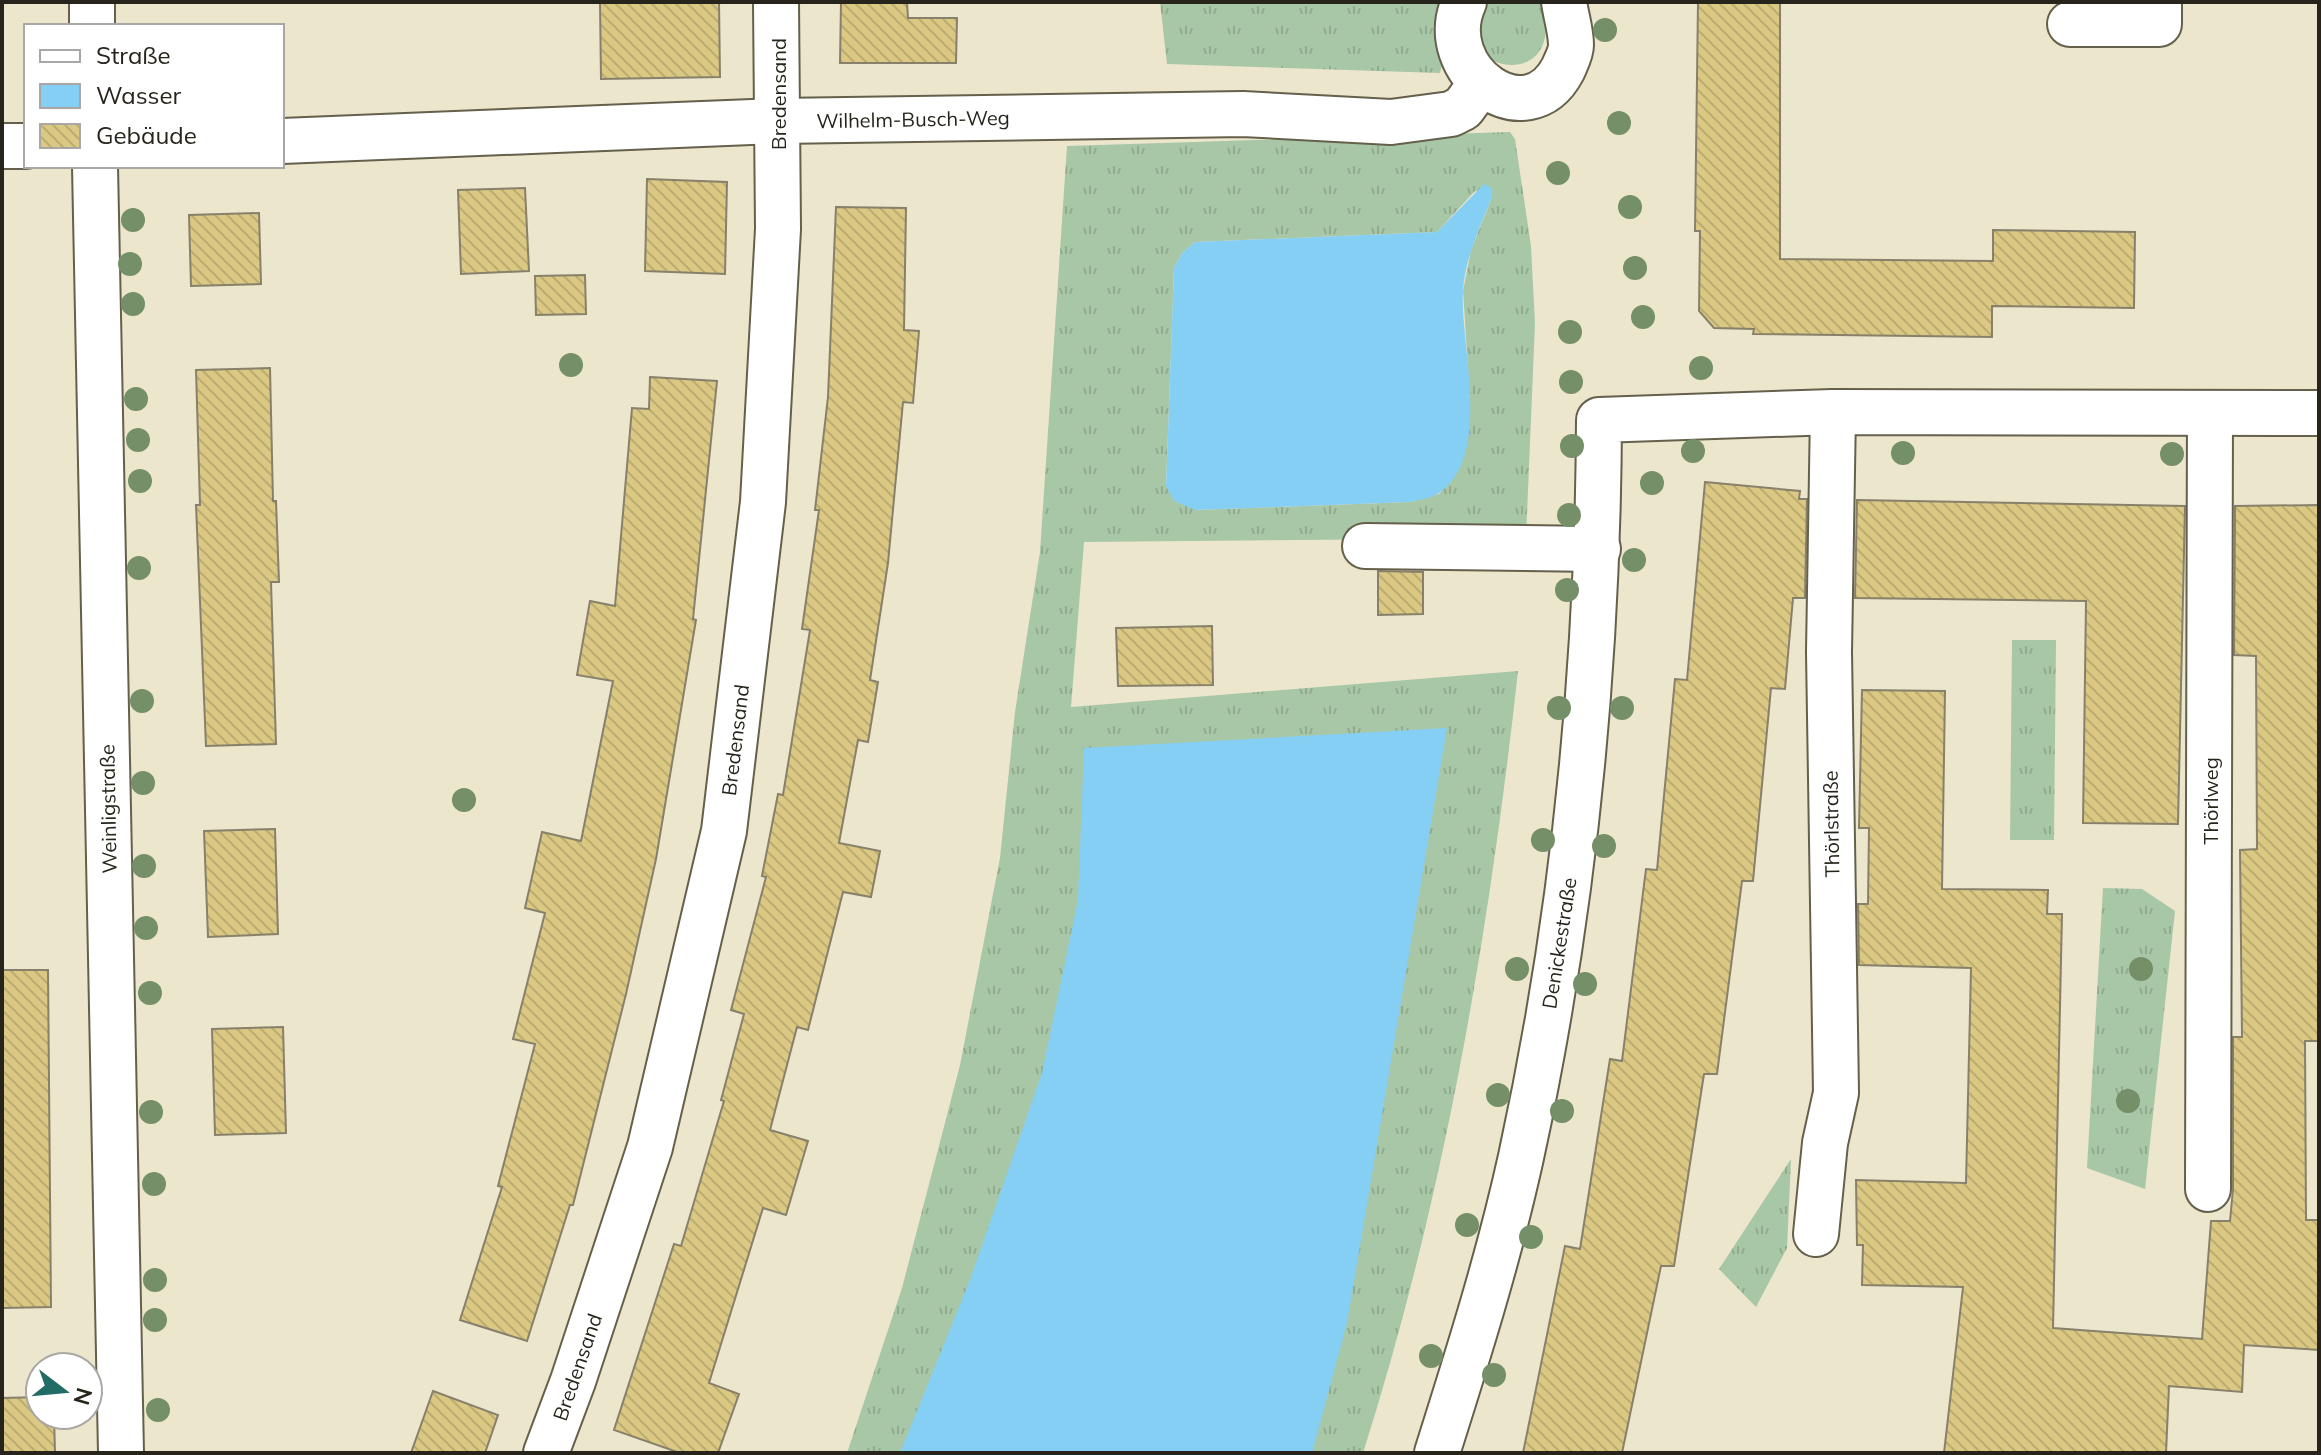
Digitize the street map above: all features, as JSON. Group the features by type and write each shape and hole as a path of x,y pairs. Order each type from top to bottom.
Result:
{"street":[{"path":"92,2 92,24"},
{"name":"Bredensand","path":"546,1453 650,1147 724,831 763,502 778,229 776,2"},
{"path":"1464,2 1457,44 1467,68 1481,83 1517,98 1528,98 1549,87 1558,78 1571,47 1564,2"},
{"path":"2070,24 2159,13"},
{"name":"Wilhelm-Busch-Weg","path":"284,141 778,121 1243,114 1391,122 1451,114 1463,108 1481,83"},
{"path":"2,146 24,146"},
{"name":"Weinligstraße","path":"95,168 121,1453"},
{"path":"1833,412 2319,413"},
{"name":"Denickestraße","path":"1437,1453 1494,1265 1540,1062 1573,853 1588,725 1598,549 1599,420 1833,412"},
{"name":"Thörlstraße","path":"1816,1234 1825,1143 1836,1093 1829,652 1833,412"},
{"name":"Thörlweg","path":"2208,1189 2210,413"},
{"path":"1365,546 1598,549"}],"green space":[{"path":"1160,2 1455,2 1440,73 1167,64"},
{"path":"1485,2 1545,2 1545,36 1534,58 1508,65 1482,53 1474,23"},
{"path":"1510,132 1515,139 1531,246 1535,323 1526,538 1084,542 1071,707 1518,671 1493,869 1460,1066 1417,1260 1363,1453 847,1453 902,1288 960,1065 1000,858 1015,712 1040,552 1067,146","holes":["1475,191 1492,197 1471,250 1463,291 1470,400 1454,476 1439,494 1410,502 1195,510 1166,486 1174,268 1182,253 1195,242 1437,232"]},
{"path":"2012,640 2056,640 2054,840 2010,840"},
{"path":"2103,888 2142,889 2175,911 2145,1189 2087,1168"},
{"path":"1791,1159 1787,1248 1756,1307 1719,1269"}],"water":[{"path":"1484,184 1492,188 1492,197 1470,255 1463,291 1470,427 1465,453 1455,476 1439,493 1410,502 1195,510 1174,501 1166,486 1174,268 1182,253 1195,242 1437,232"},
{"path":"1447,728 1347,1323 1312,1453 900,1453 970,1280 1042,1073 1078,900 1084,748"}],"building":[{"path":"600,2 719,2 720,77 601,79"},
{"path":"841,2 907,2 908,18 957,18 956,63 840,63"},
{"path":"1698,2 1780,2 1780,259 1993,261 1993,230 2135,232 2134,308 1992,306 1992,337 1753,334 1754,329 1714,328 1699,311 1700,231 1695,231"},
{"path":"647,179 727,182 725,274 645,271"},
{"path":"525,188 529,271 461,274 458,190"},
{"path":"836,207 906,208 904,330 919,331 913,403 903,402 888,563 870,680 878,682 868,742 858,740 839,843 880,851 871,897 843,892 808,1030 797,1027 770,1130 808,1141 786,1215 763,1208 709,1383 739,1394 718,1453 680,1453 614,1430 674,1244 681,1246 724,1101 721,1100 744,1014 731,1010 766,877 762,876 778,794 783,795 810,630 802,629 819,510 815,510 828,397"},
{"path":"259,213 261,284 191,286 189,215"},
{"path":"585,275 586,314 536,315 535,276"},
{"path":"270,368 273,501 276,501 279,582 271,582 276,744 206,746 196,505 200,505 196,370"},
{"path":"650,377 717,381 693,619 696,620 656,859 626,994 573,1205 570,1205 527,1341 460,1320 502,1187 498,1186 535,1044 513,1039 545,913 525,908 542,832 581,841 613,681 577,675 590,601 615,606 632,408 649,409"},
{"path":"1705,482 1800,491 1799,499 1807,499 1805,598 1793,598 1785,689 1771,688 1753,881 1742,881 1717,1074 1704,1074 1674,1266 1661,1266 1622,1453 1523,1453 1565,1246 1580,1249 1610,1059 1622,1061 1646,869 1657,870 1675,679 1687,680"},
{"path":"1857,500 2185,506 2178,824 2083,823 2086,601 1855,598"},
{"path":"2319,505 2319,1041 2305,1041 2306,1220 2319,1220 2319,1350 2244,1345 2242,1392 2169,1386 2166,1453 1944,1453 1963,1287 1862,1285 1863,1245 1857,1245 1856,1180 1966,1183 1971,968 1859,965 1858,904 1868,904 1869,828 1859,828 1862,690 1945,691 1942,889 2048,890 2047,914 2062,914 2053,1328 2202,1339 2211,1221 2230,1221 2233,1189 2233,1037 2242,1037 2240,850 2257,849 2256,656 2234,655 2235,506"},
{"path":"1378,571 1423,572 1423,614 1378,615"},
{"path":"1212,626 1213,685 1118,686 1116,628"},
{"path":"275,829 278,934 208,937 204,831"},
{"path":"2,970 48,970 51,1307 2,1308"},
{"path":"283,1027 286,1133 215,1135 212,1029"},
{"path":"433,1391 498,1415 485,1453 411,1453"},
{"path":"24,1397 24,1431 54,1431 55,1453 2,1453 2,1398"}]}
